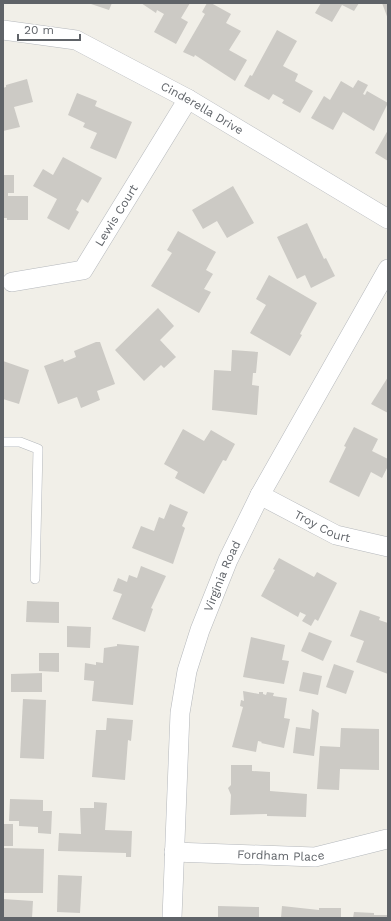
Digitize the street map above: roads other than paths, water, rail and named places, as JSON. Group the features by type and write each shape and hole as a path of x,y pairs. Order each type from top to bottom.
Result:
{"street":[{"name":"Cinderella Drive","path":"3,30 76,40 188,99 388,219"},
{"name":"Lewis Court","path":"12,282 83,270 188,99"},
{"name":"Virginia Road","path":"172,918 180,713 187,671 200,630 228,560 260,495 388,269"},
{"name":"Troy Court","path":"260,495 336,535 388,547"},
{"name":"Fordham Place","path":"174,852 315,857 387,840"}],"lane":[{"path":"3,442 20,442 38,450 35,579"}]}
